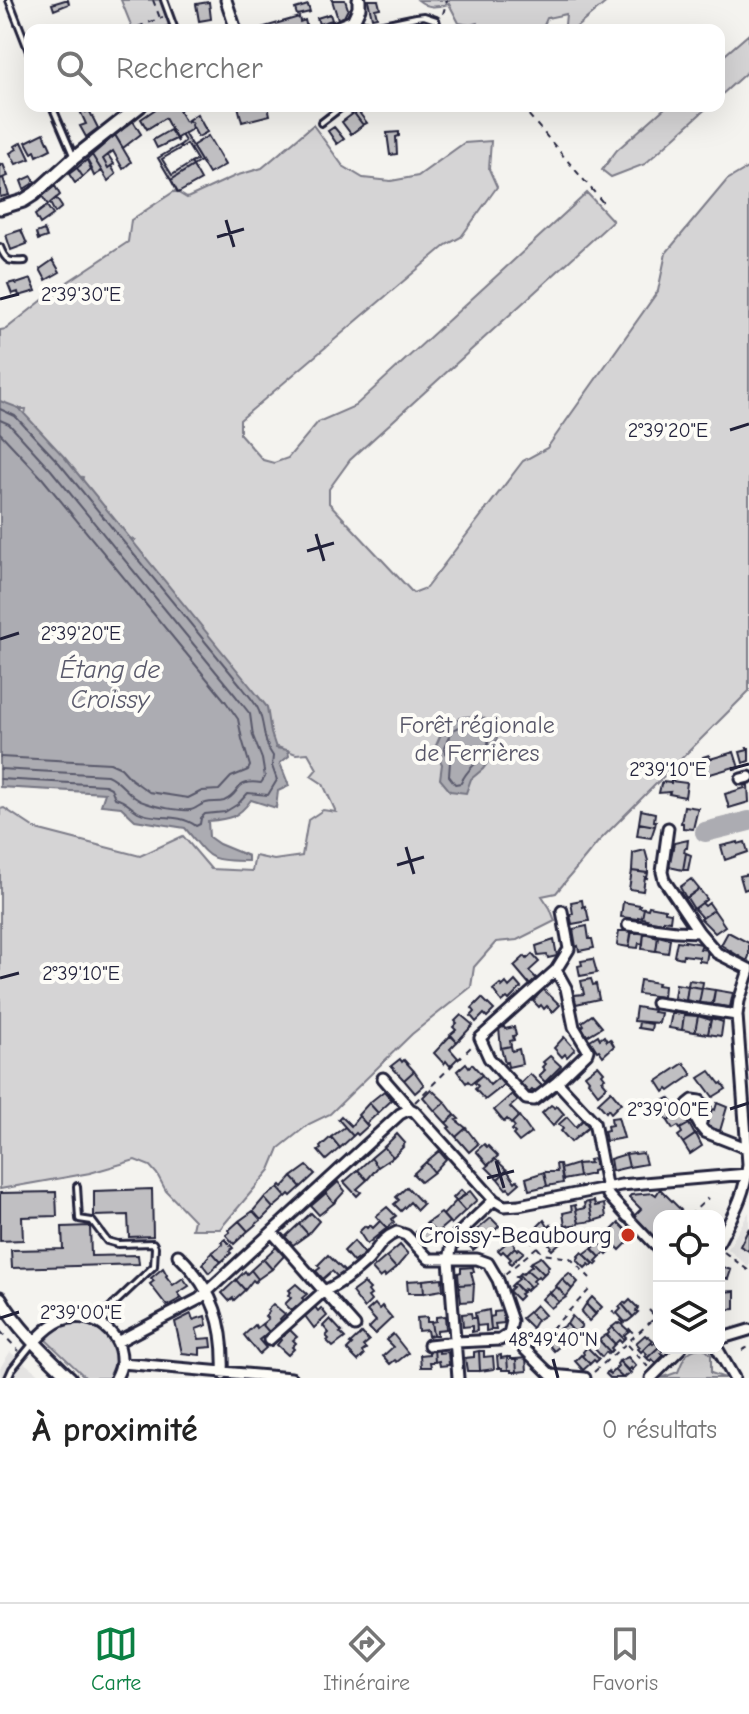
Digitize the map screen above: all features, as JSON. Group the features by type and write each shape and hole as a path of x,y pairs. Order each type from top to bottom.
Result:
{"street":[{"path":"226,0 234,24"},
{"path":"346,24 353,21 359,0"},
{"path":"0,208 28,198 132,112"},
{"path":"668,828 662,877 717,953 749,970 737,1015 746,1102 747,1174 739,1206 725,1231"},
{"path":"556,970 566,988 574,1027 588,1050 557,1082 534,1100 526,1099 489,1058 480,1038 556,970 569,949 562,911"},
{"path":"628,925 699,932"},
{"path":"656,1003 737,1015"},
{"path":"737,1027 749,1027"},
{"path":"383,1078 499,1204 512,1206 621,1185 747,1174"},
{"path":"557,1082 594,1122 608,1195 653,1244"},
{"path":"117,1342 184,1308 208,1292 400,1114 410,1109"},
{"path":"700,1126 705,1132 746,1148"},
{"path":"458,1378 449,1260 453,1239 494,1200"},
{"path":"272,1232 355,1326"},
{"path":"269,1340 324,1291 341,1283 369,1259 389,1235 397,1232 406,1235 429,1259 477,1259 488,1263 498,1280 512,1321 509,1334 500,1340 429,1345"},
{"path":"178,1255 197,1274 208,1292 222,1339 223,1375"},
{"path":"0,1298 34,1342 70,1378"},
{"path":"34,1342 60,1321 78,1317 96,1321 108,1329 117,1342 122,1363 116,1378"},
{"path":"725,1337 749,1330"},
{"path":"509,1334 551,1375 586,1378"},
{"path":"653,1376 675,1354"},
{"path":"720,1354 734,1378"},
{"path":"122,1363 223,1375 291,1378"}],"lane":[{"path":"9,0 24,39"},
{"path":"164,0 173,24"},
{"path":"384,24 424,16 436,20 437,24"},
{"path":"353,21 366,24"},
{"path":"55,112 74,158"},
{"path":"321,123 335,112"},
{"path":"0,247 7,260 25,261"},
{"path":"77,1186 79,1219 92,1221 107,1241 118,1244 153,1243 155,1247 154,1266 96,1321"},
{"path":"8,1378 34,1342"}],"path":[{"path":"153,0 160,18"},
{"path":"441,24 447,0"},
{"path":"145,24 169,15"},
{"path":"526,112 605,205"},
{"path":"410,1109 415,1100 480,1038"},
{"path":"695,1210 708,1198"},
{"path":"521,1229 543,1254 570,1258 590,1278"},
{"path":"498,1280 537,1247"},
{"path":"725,1253 749,1271"},
{"path":"528,1353 591,1288"},
{"path":"649,1310 653,1314"},
{"path":"612,1311 636,1336"},
{"path":"586,1378 653,1320"},
{"path":"0,1331 22,1355"},
{"path":"627,1344 653,1376"},
{"path":"742,1350 749,1347"}],"shaded area":[{"path":"749,1212 749,1267 728,1249"},
{"path":"10,1352 44,1378 0,1378 0,1368"}],"green space":[{"path":"121,0 168,0 175,23 131,24"},
{"path":"418,0 609,0 580,24 565,24 566,14 547,18 544,24 464,24 459,23 449,4 426,5"},
{"path":"749,34 749,70 725,92 725,55"},
{"path":"660,112 702,112 645,164 611,177 602,170 617,150"},
{"name":"Forêt régionale de Ferrières","path":"313,125 343,166 363,178 391,181 418,176 464,143 491,141 489,169 497,187 461,237 446,245 240,420 240,434 263,460 274,463 288,458 318,422 355,406 587,193 613,221 350,460 329,489 329,503 413,593 426,588 523,461 547,448 658,291 666,253 727,180 749,167 749,691 598,842 556,893 542,896 555,921 517,940 496,942 474,967 471,987 412,1034 330,1114 309,1124 279,1148 270,1170 220,1229 192,1229 194,1220 166,1191 157,1174 150,1166 135,1160 90,1173 0,1189 0,809 4,808 36,829 140,856 183,836 211,869 252,871 255,856 274,860 302,856 308,820 323,810 336,812 323,784 311,776 317,769 308,753 296,754 270,744 124,549 135,540 113,533 106,517 106,507 91,506 79,494 83,477 70,475 22,430 26,409 0,409 0,330 6,329 54,291 128,242 131,220 175,191 187,198 235,176 262,168"},
{"path":"78,1321 97,1328 110,1341 116,1358 112,1378 86,1378 46,1340 56,1328"},
{"path":"687,1354 710,1354 711,1373 725,1378 661,1378 678,1372"}],"water":[{"name":"Étang de Croissy","path":"0,401 19,408 65,458 267,707 276,748 288,750 289,756 280,763 289,786 278,791 276,808 251,800 242,811 232,816 208,821 209,837 248,856 248,861 216,859 205,852 185,828 135,820 121,807 101,805 105,793 0,787"},
{"path":"479,716 495,724 497,737 493,755 471,779 466,793 450,791 440,779 442,764 434,750 445,725 463,717"}],"building":[{"path":"65,0 69,4 54,10 52,4"},
{"path":"332,0 345,0 348,9 344,17 338,19"},
{"path":"368,0 378,0 380,8 375,9 377,17 372,18"},
{"path":"209,2 211,19 199,21 196,4"},
{"path":"308,5 310,12 297,15 295,9"},
{"path":"330,14 332,20 319,24 317,18"},
{"path":"299,17 300,22 305,20 306,24 275,24"},
{"path":"80,112 90,112 98,128 86,137 80,126 86,124"},
{"path":"151,112 180,112 185,121 190,122 188,120 197,114 207,132 198,137 191,124 192,129 177,138 178,142 165,118 147,129 141,119"},
{"path":"240,112 269,112 270,115 242,122"},
{"path":"359,112 367,123 363,125 354,113"},
{"path":"354,113 363,125 351,134 342,122"},
{"path":"133,121 141,134 123,148 115,135"},
{"path":"334,127 344,139 337,144 328,131"},
{"path":"170,130 176,139 157,148 153,140"},
{"path":"399,132 396,137 397,154 390,155 387,133"},
{"path":"44,133 51,149 37,156 26,142"},
{"path":"184,133 201,161 193,166 191,163 197,160 187,144 181,148 180,145 185,141 181,135"},
{"path":"115,135 131,162 123,169 113,151 103,159 116,174 108,181 92,155"},
{"path":"208,136 225,165 209,174 192,146"},
{"path":"22,142 30,159 16,164 10,153"},
{"path":"180,145 181,148 162,159 172,175 191,163 193,166 171,180 158,158"},
{"path":"92,155 102,171 94,176 87,160"},
{"path":"108,155 114,164 108,168 103,159"},
{"path":"87,160 92,169 83,177 77,168"},
{"path":"3,164 8,176 0,179 0,165"},
{"path":"193,166 201,180 178,193 171,180"},
{"path":"77,168 83,177 75,183 69,174"},
{"path":"32,176 35,182 24,189 21,181"},
{"path":"3,178 9,195 0,197 0,179"},
{"path":"55,186 60,195 48,205 42,196"},
{"path":"56,198 62,207 55,213 50,203"},
{"path":"47,206 53,215 40,224 35,215"},
{"path":"21,230 27,244 11,250 6,235"},
{"path":"44,230 47,237 38,240 36,233"},
{"path":"53,260 60,272 46,280 40,269"},
{"path":"31,279 36,291 19,296 18,292 12,294 8,284"},
{"path":"747,748 749,761 743,763 740,752"},
{"path":"734,752 739,768 707,775 703,757 709,755 710,759"},
{"path":"663,782 687,783 685,797 670,792 659,793"},
{"path":"748,785 749,802 729,808 725,794"},
{"path":"684,806 698,808 693,829 683,828 681,823"},
{"path":"641,810 655,813 655,826 639,823"},
{"path":"639,823 655,826 651,838 637,836"},
{"path":"688,840 683,870 669,867 674,843"},
{"path":"745,842 748,852 725,860 721,846"},
{"path":"645,850 648,873 632,871 633,853"},
{"path":"686,853 691,855 688,870 683,870"},
{"path":"632,871 648,873 643,891 629,889"},
{"path":"749,874 749,888 744,890 740,876"},
{"path":"691,879 699,889 686,898 680,887"},
{"path":"699,889 707,899 694,909 687,898"},
{"path":"582,900 589,921 572,924 571,902"},
{"path":"623,902 644,908 642,918 621,917"},
{"path":"702,903 705,906 709,903 714,910 702,918 694,909"},
{"path":"649,906 671,913 670,921 663,920 663,923 642,918 644,908 648,909"},
{"path":"714,910 725,926 715,933 701,919"},
{"path":"587,926 594,948 579,951 573,929"},
{"path":"619,931 632,931 629,947 617,945"},
{"path":"728,932 749,943 747,961 721,945"},
{"path":"631,933 644,933 643,944 639,943 638,948 629,947"},
{"path":"644,933 658,937 656,951 642,949"},
{"path":"658,936 670,939 668,953 656,951"},
{"path":"554,940 557,956 538,956 536,946"},
{"path":"677,941 702,944 700,949 708,950 706,962 699,961 699,957 674,956"},
{"path":"532,954 539,962 529,971 537,979 530,985 514,966"},
{"path":"593,959 597,973 580,976 578,966 582,965 581,961"},
{"path":"591,979 593,985 596,984 599,999 576,1004 574,995 584,994 581,981"},
{"path":"640,980 664,986 663,997 638,994"},
{"path":"689,980 703,982 702,988 688,986"},
{"path":"515,981 521,988 509,1000 507,998 502,1002 493,990 500,984 502,987 506,983 509,987"},
{"path":"676,984 688,986 686,1001 674,998"},
{"path":"688,986 702,988 699,1003 686,1000"},
{"path":"702,988 715,990 713,1004 699,1003"},
{"path":"543,989 560,1005 553,1012 533,1001"},
{"path":"715,990 733,993 730,1007 712,1005"},
{"path":"482,998 494,1010 476,1022 471,1016 475,1012 472,1008"},
{"path":"636,1007 661,1013 659,1023 634,1021"},
{"path":"672,1013 684,1014 682,1030 669,1028"},
{"path":"461,1015 473,1025 457,1042 450,1035 456,1030 453,1027 457,1023 455,1021"},
{"path":"592,1015 602,1027 587,1036 582,1022"},
{"path":"684,1015 698,1016 695,1032 682,1030"},
{"path":"698,1016 711,1020 708,1034 695,1032"},
{"path":"711,1018 723,1022 721,1036 708,1034"},
{"path":"639,1022 652,1024 651,1030 638,1028"},
{"path":"514,1027 516,1035 510,1041 511,1046 501,1048 499,1028"},
{"path":"451,1035 457,1042 450,1049 458,1058 450,1066 434,1053"},
{"path":"598,1035 600,1039 604,1036 607,1041 610,1039 614,1046 603,1056 590,1040"},
{"path":"564,1037 575,1049 567,1057 565,1054 562,1057 554,1048"},
{"path":"511,1046 512,1051 519,1049 522,1064 508,1067 501,1048"},
{"path":"550,1056 561,1066 545,1082 539,1076 545,1070 543,1062"},
{"path":"400,1059 414,1071 404,1080 391,1066"},
{"path":"466,1063 469,1067 472,1064 482,1075 471,1084 466,1083 457,1071"},
{"path":"684,1063 692,1075 664,1092 657,1081"},
{"path":"598,1065 604,1072 605,1078 602,1080 607,1086 598,1094 585,1075"},
{"path":"414,1071 424,1085 415,1093 404,1080"},
{"path":"710,1071 726,1089 713,1097 699,1078"},
{"path":"530,1074 542,1086 529,1093 520,1084"},
{"path":"482,1075 490,1085 498,1078 504,1085 485,1100 475,1089 478,1086 474,1082"},
{"path":"431,1089 445,1102 435,1111 423,1097"},
{"path":"384,1091 392,1100 378,1113 369,1103"},
{"path":"611,1091 621,1103 611,1113 598,1103"},
{"path":"512,1094 518,1100 510,1107 519,1116 511,1124 507,1119 504,1122 494,1110"},
{"path":"669,1098 682,1113 668,1121 657,1104"},
{"path":"445,1102 455,1115 446,1123 435,1111"},
{"path":"369,1103 378,1113 366,1124 358,1115"},
{"path":"717,1103 727,1107 720,1131 706,1126"},
{"path":"551,1105 557,1106 564,1114 553,1126 542,1113"},
{"path":"681,1113 689,1124 673,1129 668,1121"},
{"path":"455,1115 459,1119 456,1120 466,1128 456,1137 446,1123"},
{"path":"341,1116 351,1126 359,1116 368,1126 353,1136 338,1119"},
{"path":"519,1116 531,1133 519,1142 513,1135 515,1127 512,1123"},
{"path":"567,1117 576,1127 583,1120 589,1127 571,1142 559,1124"},
{"path":"618,1117 624,1138 606,1141 604,1131 612,1125 611,1118"},
{"path":"689,1124 695,1135 683,1143 678,1136 682,1133 680,1129"},
{"path":"345,1127 353,1136 340,1148 331,1137"},
{"path":"466,1128 478,1144 469,1152 456,1137"},
{"path":"397,1134 405,1143 393,1157 384,1147"},
{"path":"696,1134 702,1146 690,1154 683,1143"},
{"path":"331,1137 340,1148 326,1160 318,1151"},
{"path":"484,1144 498,1156 488,1165 476,1151"},
{"path":"384,1147 393,1157 378,1167 371,1158"},
{"path":"439,1151 446,1159 434,1172 426,1162"},
{"path":"643,1153 646,1164 629,1167 626,1154"},
{"path":"626,1154 629,1167 612,1171 610,1159"},
{"path":"371,1158 378,1167 367,1180 358,1170"},
{"path":"495,1159 507,1170 498,1179 486,1167"},
{"path":"594,1159 596,1170 579,1177 577,1164 590,1163 589,1160"},
{"path":"426,1162 434,1172 421,1182 413,1174"},
{"path":"556,1164 560,1164 563,1183 547,1186 544,1172 557,1172"},
{"path":"577,1164 579,1177 563,1180 561,1169"},
{"path":"307,1166 315,1174 301,1187 292,1177"},
{"path":"358,1170 367,1180 357,1189 361,1192 357,1196 344,1182"},
{"path":"507,1170 515,1182 520,1183 511,1191 498,1179"},
{"path":"544,1172 547,1186 529,1190 526,1178"},
{"path":"292,1177 301,1187 286,1197 278,1188"},
{"path":"338,1182 345,1191 334,1203 326,1193"},
{"path":"407,1187 423,1204 417,1210 410,1202 401,1211 394,1204 399,1200 396,1197"},
{"path":"278,1188 286,1197 273,1208 264,1198"},
{"path":"152,1189 153,1236 129,1237 128,1215 94,1216 94,1191"},
{"path":"660,1189 681,1210 653,1210 653,1236 634,1216 641,1209 629,1197 656,1195"},
{"path":"461,1190 466,1195 456,1201 453,1198"},
{"path":"470,1191 477,1200 465,1211 456,1201"},
{"path":"56,1192 57,1216 22,1217 23,1240 0,1241 0,1193"},
{"path":"326,1193 334,1203 319,1215 311,1206"},
{"path":"264,1198 273,1208 261,1220 253,1211"},
{"path":"456,1201 465,1211 451,1224 443,1215"},
{"path":"594,1201 595,1206 604,1204 606,1217 593,1221 589,1202"},
{"path":"589,1202 593,1221 579,1223 576,1210 585,1208 584,1203"},
{"path":"575,1205 579,1224 565,1226 563,1213 572,1211 571,1206"},
{"path":"387,1207 396,1216 387,1228 376,1216"},
{"path":"253,1211 261,1220 248,1231 239,1221"},
{"path":"311,1213 319,1221 308,1234 299,1224"},
{"path":"441,1213 449,1222 436,1233 427,1223"},
{"path":"491,1218 499,1226 487,1239 478,1229"},
{"path":"544,1220 549,1228 539,1237 535,1229"},
{"path":"239,1221 248,1231 234,1244 226,1235"},
{"path":"380,1221 387,1228 367,1244 359,1232 365,1226 373,1228"},
{"path":"427,1223 436,1233 422,1246 414,1237"},
{"path":"619,1223 633,1237 620,1250 606,1236"},
{"path":"299,1224 308,1234 293,1245 285,1237"},
{"path":"551,1225 556,1234 547,1242 544,1238 542,1240 539,1237"},
{"path":"90,1226 91,1256 138,1255 139,1264 12,1268 11,1250 63,1249 62,1227"},
{"path":"749,1228 749,1251 740,1246"},
{"path":"478,1229 487,1239 473,1250 465,1241"},
{"path":"556,1234 564,1239 552,1250 547,1242"},
{"path":"602,1236 614,1244 609,1253 598,1241"},
{"path":"225,1239 233,1248 221,1262 212,1252"},
{"path":"511,1239 515,1247 507,1255 503,1251 501,1253 498,1250"},
{"path":"354,1241 365,1254 353,1262 344,1251"},
{"path":"598,1241 609,1253 607,1255 605,1253 600,1257 592,1249"},
{"path":"400,1245 408,1254 396,1268 386,1257"},
{"path":"276,1247 284,1256 272,1269 263,1259"},
{"path":"515,1247 524,1252 511,1264 507,1255"},
{"path":"592,1248 600,1257 596,1265 584,1254"},
{"path":"212,1252 221,1262 209,1273 202,1264"},
{"path":"582,1252 594,1264 585,1268 577,1260"},
{"path":"328,1255 345,1272 339,1278 332,1271 323,1279 316,1271"},
{"path":"386,1257 396,1268 380,1278 372,1269"},
{"path":"541,1257 549,1266 544,1274 532,1262"},
{"path":"263,1259 272,1269 258,1279 251,1270"},
{"path":"532,1262 544,1274 540,1278 527,1270"},
{"path":"473,1267 474,1284 459,1285 461,1268"},
{"path":"163,1268 173,1285 183,1278 189,1286 178,1293 182,1298 167,1306 150,1284 154,1281 151,1278"},
{"path":"725,1268 731,1270 728,1279 725,1278"},
{"path":"251,1270 258,1279 253,1280 245,1290 236,1280 245,1271 247,1274"},
{"path":"527,1270 536,1278 530,1287 519,1275"},
{"path":"569,1273 578,1282 572,1289 562,1279"},
{"path":"519,1275 530,1287 526,1291 524,1289 522,1292 514,1283"},
{"path":"442,1278 443,1290 424,1293 423,1280"},
{"path":"562,1279 572,1289 566,1297 556,1286"},
{"path":"236,1280 245,1290 229,1301 222,1293"},
{"path":"423,1280 424,1293 408,1293 407,1281"},
{"path":"364,1283 370,1289 371,1295 368,1297 371,1301 364,1308 352,1292"},
{"path":"514,1283 523,1292 518,1300 509,1291"},
{"path":"296,1284 307,1294 292,1311 285,1304 291,1298 289,1290"},
{"path":"474,1284 473,1301 461,1302 459,1285"},
{"path":"557,1287 566,1297 559,1302 550,1293"},
{"path":"735,1291 735,1309 725,1310 725,1292"},
{"path":"549,1292 559,1302 551,1308 542,1299"},
{"path":"592,1297 602,1307 595,1314 586,1304"},
{"path":"630,1300 638,1308 633,1317 622,1304"},
{"path":"273,1304 285,1314 269,1332 262,1324 268,1319 265,1316 269,1312 267,1310"},
{"path":"375,1304 379,1309 382,1306 392,1318 375,1334 369,1328 376,1321 367,1311"},
{"path":"586,1304 596,1314 589,1321 581,1312"},
{"path":"622,1304 633,1317 625,1322 617,1313"},
{"path":"536,1305 545,1315 537,1320 529,1312"},
{"path":"315,1307 318,1311 321,1308 327,1316 314,1328 305,1316"},
{"path":"489,1310 491,1330 486,1331 486,1325 477,1326 475,1313"},
{"path":"503,1311 504,1323 495,1324 496,1330 491,1330 490,1317 494,1316 494,1312"},
{"path":"529,1312 537,1320 532,1328 522,1318"},
{"path":"471,1313 472,1318 476,1318 477,1331 472,1332 472,1326 463,1327 462,1314"},
{"path":"191,1314 193,1320 205,1316 207,1325 196,1329 199,1339 211,1338 212,1347 200,1348 200,1355 182,1353 175,1322"},
{"path":"445,1316 446,1329 437,1330 437,1335 433,1335 431,1322 436,1321 436,1317"},
{"path":"572,1316 582,1326 575,1333 567,1324"},
{"path":"427,1317 433,1335 428,1336 427,1330 418,1331 417,1318"},
{"path":"330,1319 345,1338 333,1347 327,1341 329,1333 323,1326"},
{"path":"617,1323 629,1331 624,1339 612,1327"},
{"path":"262,1324 269,1332 259,1340 266,1348 259,1354 244,1335 255,1325 257,1328"},
{"path":"567,1324 575,1333 569,1339 559,1329"},
{"path":"612,1327 624,1339 621,1342 619,1340 615,1344 607,1335"},
{"path":"559,1329 567,1338 561,1345 552,1336"},
{"path":"290,1330 297,1337 293,1340 296,1343 292,1347 294,1349 288,1355 277,1345"},
{"path":"362,1333 369,1341 363,1346 366,1349 362,1352 364,1355 358,1361 347,1350"},
{"path":"393,1334 408,1353 390,1364 383,1356 393,1347 386,1340"},
{"path":"606,1335 615,1344 610,1352 599,1340"},
{"path":"645,1335 653,1340 641,1352 636,1343"},
{"path":"552,1336 561,1345 554,1351 546,1342"},
{"path":"599,1340 610,1352 602,1357 594,1348"},
{"path":"651,1342 653,1344 653,1352 647,1358 643,1350"},
{"path":"587,1347 599,1359 596,1362 594,1360 590,1364 582,1356"},
{"path":"429,1348 434,1348 435,1362 430,1362 431,1367 421,1367 420,1355 429,1354"},
{"path":"434,1348 439,1348 439,1353 448,1352 449,1365 440,1366 439,1361 435,1362"},
{"path":"479,1351 480,1371 467,1371 465,1358 474,1357 474,1352"},
{"path":"479,1351 484,1351 484,1357 493,1356 494,1369 480,1371"},
{"path":"653,1352 664,1355 656,1363 647,1358"},
{"path":"501,1355 501,1358 507,1357 508,1370 498,1368 497,1356"},
{"path":"581,1355 590,1364 583,1370 575,1361"},
{"path":"507,1357 516,1359 517,1372 508,1370"},
{"path":"628,1357 636,1366 628,1371 619,1361"},
{"path":"526,1358 527,1371 517,1372 516,1359"},
{"path":"619,1361 631,1373 623,1378 614,1370"},
{"path":"614,1370 623,1378 610,1378 606,1374"}],"waterway":[{"path":"705,832 749,821"}],"place":[{"name":"Croissy-Beaubourg","path":"628,1235"}]}
